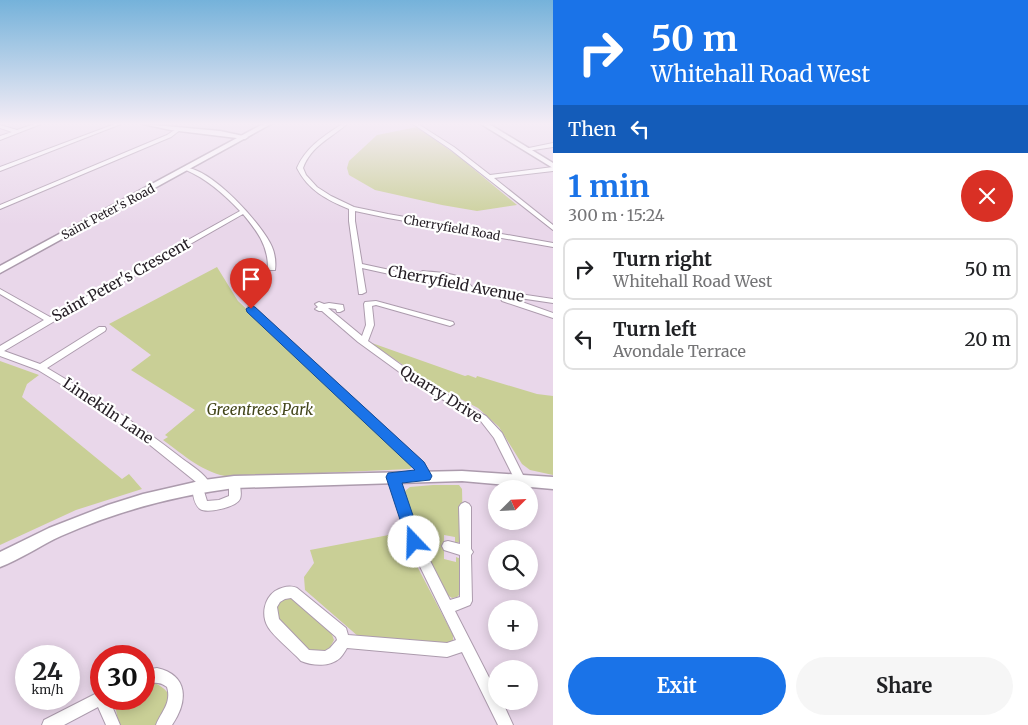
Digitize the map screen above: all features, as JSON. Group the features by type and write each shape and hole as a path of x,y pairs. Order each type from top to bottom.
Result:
{"main road":[{"name":"Saint Peter's Road","path":"0,270 208,158"},
{"path":"539,158 551,166"}],"street":[{"path":"0,169 30,158"},
{"path":"0,207 117,158"},
{"name":"Cherryfield Road","path":"305,158 300,168 313,186 324,195 352,208 553,245"},
{"path":"465,158 553,228"},
{"path":"490,177 536,171 551,166"},
{"path":"188,169 198,172 228,195 265,240 272,268"},
{"path":"536,171 553,173"},
{"path":"352,208 352,221 362,292"},
{"name":"Saint Peter's Crescent","path":"0,352 50,320 242,212"},
{"name":"Cherryfield Avenue","path":"358,265 494,293 553,301"},
{"path":"0,290 50,320"},
{"path":"494,293 553,316"},
{"path":"361,340 365,339 370,325 368,304 376,303 450,324"},
{"name":"Quarry Drive","path":"340,310 340,307 330,305 319,307 423,385 483,418 498,436 511,458 520,479"},
{"path":"251,309 420,466 425,476"},
{"path":"41,368 102,329"},
{"name":"Limekiln Lane","path":"0,352 41,368 116,414 191,470 202,486 200,501 204,506 220,505 235,498 234,482"},
{"path":"0,560 72,524 108,511 202,486 234,482 425,476 520,479 553,483"},
{"path":"393,477 408,528 506,725"},
{"path":"448,607 466,601 467,552 465,507"},
{"path":"448,546 467,552"},
{"path":"293,592 341,633 344,642 335,653 326,658 306,656 273,622 271,606 276,598 283,593 293,592"},
{"path":"344,642 447,650 466,644"},
{"path":"155,674 165,676 176,686 177,694 173,714 163,725"},
{"path":"49,725 90,704"},
{"path":"107,710 113,725"}],"green space":[{"path":"352,158 460,158 517,205 477,211 375,190 349,175 347,168 349,161"},
{"name":"Greentrees Park","path":"217,267 238,301 408,460 413,466 410,469 230,477 203,468 163,440 168,437 165,435 195,410 131,370 151,355 109,324"},
{"path":"369,342 465,376 468,375 476,378 477,376 537,394 553,396 553,475 530,470 522,464 499,427 478,408 430,383"},
{"path":"0,361 39,375 27,384 22,397 122,479 129,474 142,489 76,510 0,545"},
{"path":"459,485 462,489 462,542 455,543 455,537 444,535 444,559 456,562 456,557 461,559 460,594 452,598 446,594 427,557 415,531 407,504 405,491 410,487"},
{"path":"394,534 401,538 406,545 453,635 453,644 359,637 305,590 304,577 314,563 310,550"},
{"path":"292,597 331,632 334,640 328,651 316,654 305,649 285,629 276,612 277,605 281,600"},
{"path":"155,683 161,686 169,695 170,704 156,725 119,725 116,710 155,710"}],"route":[{"path":"251,309 420,466 425,476 393,477 414,542"}]}
